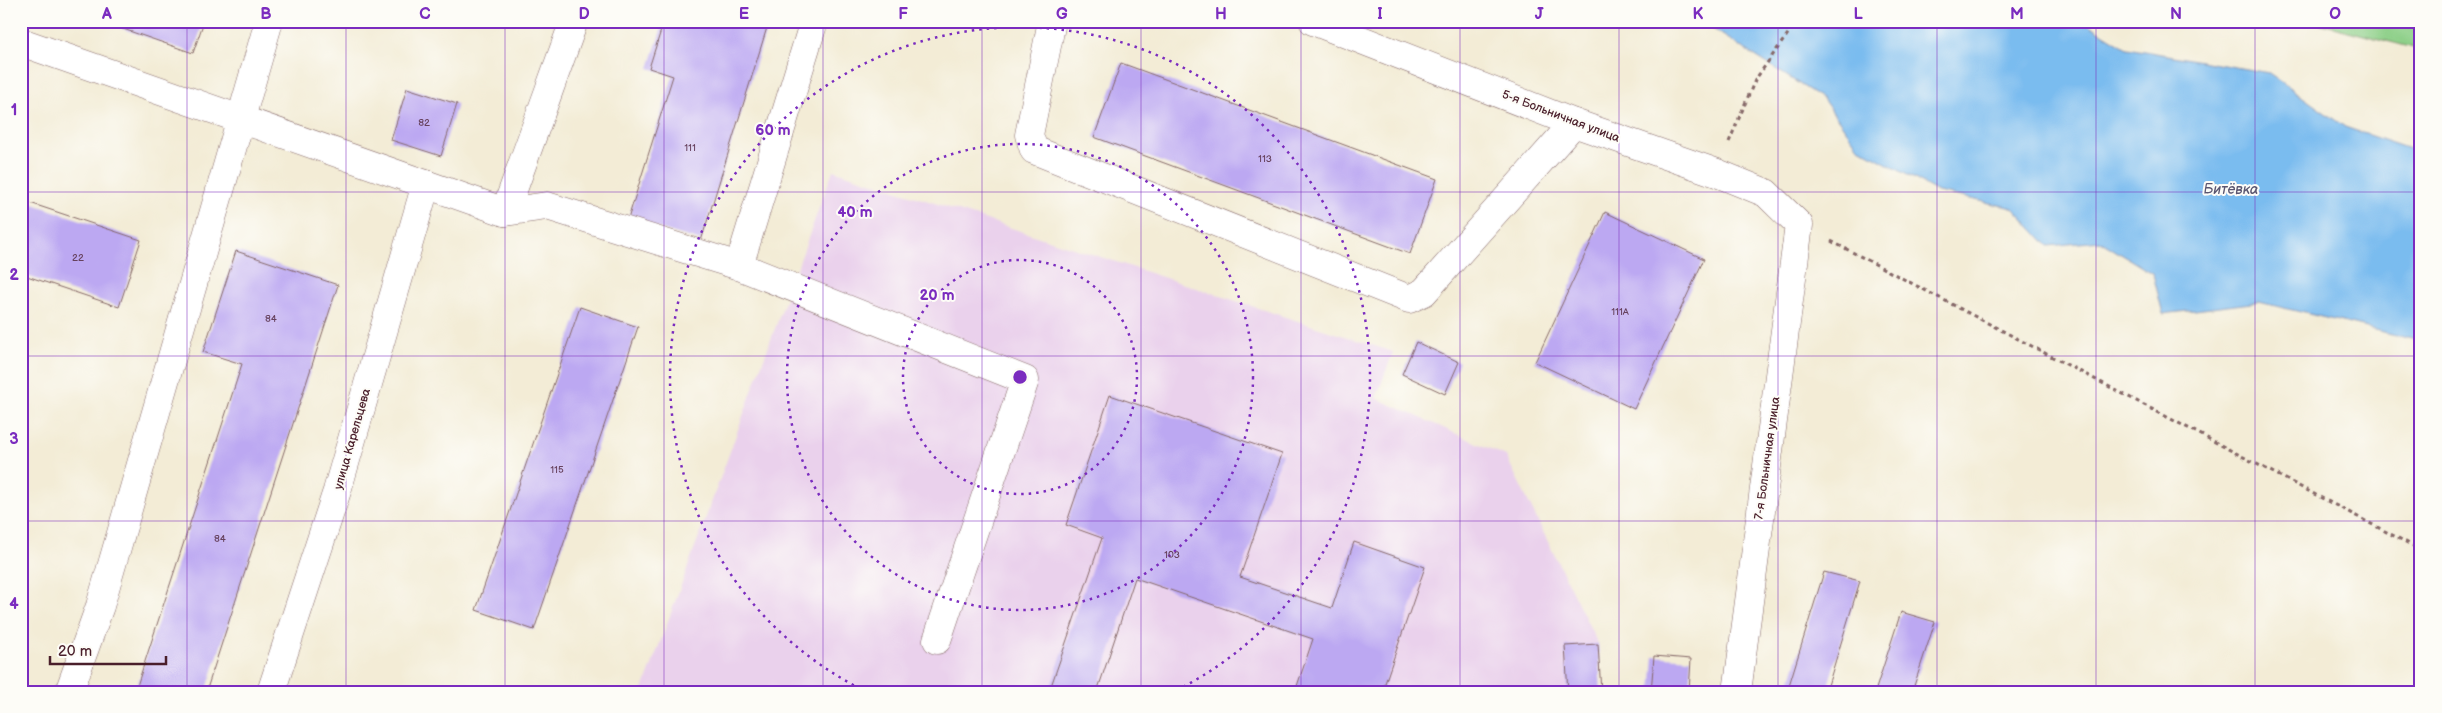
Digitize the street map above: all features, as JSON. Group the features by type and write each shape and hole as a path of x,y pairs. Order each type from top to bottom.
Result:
{"street":[{"path":"69,692 100,606 269,21"},
{"path":"505,212 574,21"},
{"path":"739,266 814,21"},
{"path":"1052,21 1029,135 1034,150 1409,299 1424,292 1574,123"},
{"name":"5-я Больничная улица","path":"1313,21 1574,123 1717,173 1766,193 1800,225"},
{"path":"21,42 505,212 547,206 739,266 1025,380 937,640"},
{"name":"улица Карельцева","path":"271,692 337,491 426,184"},
{"name":"7-я Больничная улица","path":"1737,692 1800,225"}],"path":[{"path":"1717,173 1755,80 1797,21"},
{"path":"1800,225 2421,550"}],"shaded area":[{"path":"833,170 1393,352 1376,398 1506,456 1598,644 1565,647 1568,692 642,692"}],"green space":[{"path":"2310,21 2421,21 2421,50"}],"water":[{"name":"Битёвка","path":"1705,21 2083,21 2127,48 2269,73 2345,127 2421,153 2421,341 2259,302 2163,314 2153,274 2100,241 2048,246 2013,208 1938,192 1859,148 1823,99 1713,29"}],"building":[{"path":"100,21 204,21 193,53"},
{"path":"664,21 769,21 701,241 628,219 673,76 649,68"},
{"path":"1121,63 1437,179 1410,254 1094,137"},
{"path":"407,88 457,104 441,156 391,140"},
{"path":"21,200 141,240 119,307 21,274"},
{"path":"1605,212 1704,259 1634,409 1535,362"},
{"path":"236,251 338,285 206,692 135,692 242,364 203,352"},
{"path":"580,307 638,327 534,630 476,610"},
{"path":"1416,342 1459,362 1445,394 1402,374"},
{"path":"1110,395 1282,454 1240,577 1332,608 1354,542 1425,567 1382,692 1295,692 1313,639 1135,578 1097,692 1049,692 1102,538 1066,525"},
{"path":"1824,572 1860,581 1826,692 1787,692"},
{"path":"1901,612 1935,622 1912,692 1875,692"},
{"path":"1598,644 1601,692 1568,692 1565,646"},
{"path":"1654,656 1691,659 1689,692 1651,692"}]}
